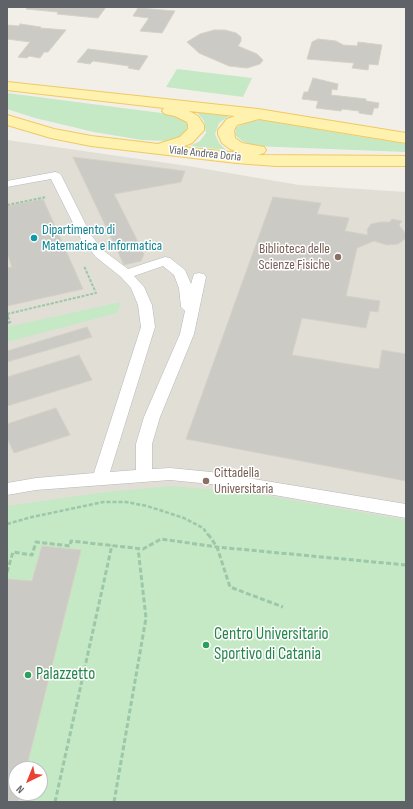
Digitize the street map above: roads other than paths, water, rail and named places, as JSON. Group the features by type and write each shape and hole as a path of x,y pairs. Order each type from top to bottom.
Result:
{"main road":[{"path":"7,86 258,114 406,138"},
{"path":"107,98 149,108 179,112 193,119 196,124 196,130 192,135 175,145 158,149"},
{"path":"258,114 232,122 226,130 228,140 242,148 254,150 406,155"},
{"name":"Viale Andrea Doria","path":"7,120 51,134 129,146 236,158 276,160 406,161"}],"lane":[{"path":"7,184 55,175 85,236 100,254 126,274 137,287 145,305 148,327 100,479"},
{"path":"126,274 165,262 180,273 186,288 190,323"},
{"path":"144,476 144,444 152,417 187,334 199,277"},
{"path":"7,489 36,484 170,474 211,478 406,511"}],"place":[{"name":"Dipartimento di Matematica e Informatica","path":"34,238"},
{"name":"Biblioteca delle Scienze Fisiche","path":"338,257"},
{"name":"Cittadella Universitaria","path":"206,481"},
{"name":"Centro Universitario Sportivo di Catania","path":"206,645"},
{"name":"Palazzetto","path":"28,675"}]}
